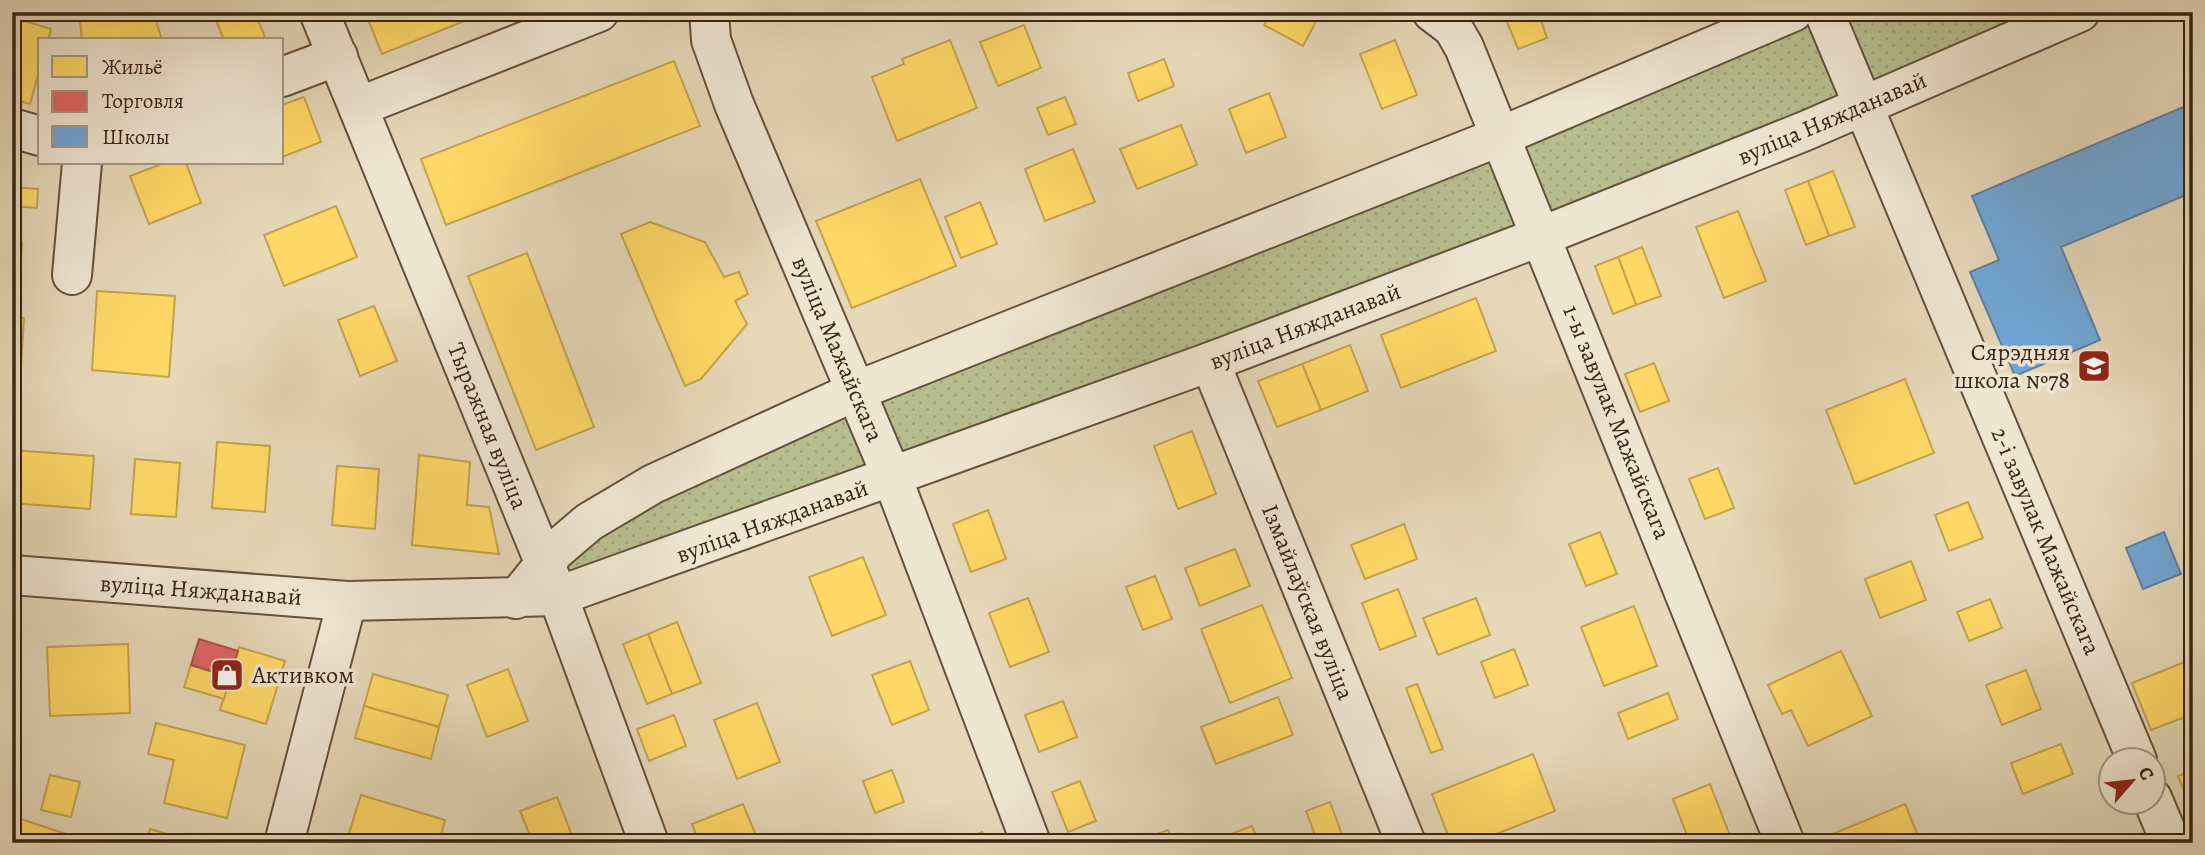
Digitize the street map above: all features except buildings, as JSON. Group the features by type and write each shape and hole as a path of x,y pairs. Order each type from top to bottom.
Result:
{"street":[{"name":"Тыражная вуліца","path":"319,12 551,580 649,843"},
{"path":"358,107 599,12"},
{"name":"вуліца Мажайскага","path":"709,12 711,40 734,104 892,477 1031,843"},
{"name":"1-ы завулак Мажайскага","path":"1432,12 1453,28 1464,47 1785,843"},
{"name":"вуліца Няжданавай","path":"551,580 590,522 618,503 856,391 1499,137 1793,12"},
{"name":"2-і завулак Мажайскага","path":"1824,12 2131,746"},
{"name":"вуліца Няжданавай","path":"12,575 347,601 516,599 551,580 892,477 1210,362 1542,236 1865,106 2080,12"},
{"path":"284,76 338,56"},
{"path":"12,128 38,135"},
{"path":"72,275 82,164"},
{"name":"Ізмайлаўская вуліца","path":"1210,362 1406,843"},
{"path":"284,843 347,601"},
{"path":"2160,816 2171,843"}],"green space":[{"path":"1793,12 2080,12 574,592 555,551 590,522"}],"place":[{"name":"Сярэдняя школа №78","path":"2094,366"},
{"name":"Активком","path":"227,675"}]}
